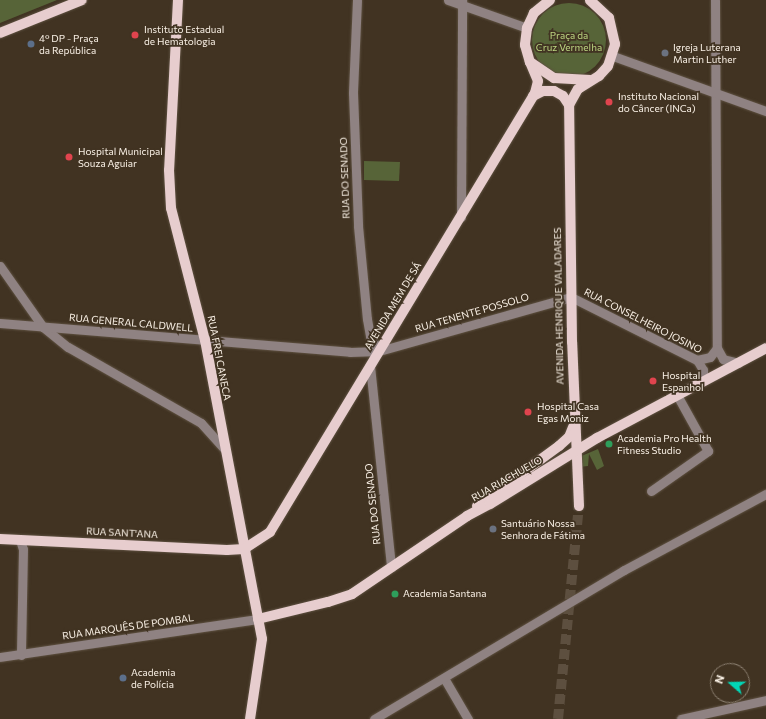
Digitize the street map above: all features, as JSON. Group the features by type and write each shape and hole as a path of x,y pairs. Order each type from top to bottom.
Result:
{"main road":[{"path":"0,33 82,0"},
{"name":"RUA FREI CANECA","path":"178,0 170,197 173,220 205,340 262,639 250,719"},
{"path":"550,0 534,13 527,28 525,45 530,62 543,73 558,79 594,79"},
{"path":"569,106 576,91 604,71 613,56 615,38 613,25 603,10 590,0"},
{"name":"AVENIDA MEM DE SÁ","path":"244,549 270,532 533,96 538,81 530,62"},
{"path":"533,96 543,91 554,91 563,96 569,106"},
{"name":"AVENIDA HENRIQUE VALADARES","path":"569,106 574,422 579,506"},
{"name":"RUA RIACHUELO","path":"258,619 340,599 352,594 467,516 490,504 576,452 694,386 766,348"},
{"path":"467,516 485,500 559,446 569,437 574,422"},
{"name":"RUA SANT'ANA","path":"0,539 244,549"}],"street":[{"name":"RUA DO SENADO","path":"357,0 353,92 358,226 367,319 370,336 379,351"},
{"path":"448,0 462,3 527,28"},
{"path":"715,0 718,348 723,359 739,363"},
{"path":"460,217 462,3"},
{"path":"613,56 766,111"},
{"path":"0,266 43,327 68,348 200,422 225,450"},
{"name":"RUA TENENTE POSSOLO","path":"379,351 571,297"},
{"name":"RUA CONSELHEIRO JOSINO","path":"571,297 697,360 704,370 703,377 694,386"},
{"name":"RUA GENERAL CALDWELL","path":"0,323 350,352 379,351"},
{"path":"697,360 710,357 718,348"},
{"name":"RUA DO SENADO","path":"370,366 391,567"},
{"path":"651,491 709,449 677,396"},
{"path":"374,719 624,570 765,497"},
{"path":"20,540 23,549 20,655"},
{"name":"RUA MARQUÊS DE POMBAL","path":"0,657 258,619"},
{"path":"444,678 468,719"},
{"path":"681,719 766,700"}],"green space":[{"path":"0,0 57,0 0,23"},
{"name":"Praça da Cruz Vermelha","path":"569,3 583,6 595,14 603,26 606,40 603,54 595,66 583,74 569,77 555,74 543,66 535,54 532,40 535,26 543,14 555,6"},
{"path":"364,161 400,162 399,181 364,180"},
{"path":"598,449 604,466 597,470 589,454 588,466 579,467 579,457"}],"tunnel":[{"path":"558,719 579,506"}],"place":[{"name":"Instituto Estadual de Hematologia","path":"135,35"},
{"name":"4º DP - Praça da República","path":"31,44"},
{"name":"Igreja Luterana Martin Luther","path":"665,53"},
{"name":"Instituto Nacional do Câncer (INCa)","path":"609,102"},
{"name":"Hospital Municipal Souza Aguiar","path":"69,157"},
{"name":"Hospital Espanhol","path":"653,381"},
{"name":"Hospital Casa Egas Moniz","path":"528,412"},
{"name":"Academia Pro Health Fitness Studio","path":"609,444"},
{"name":"Santuário Nossa Senhora de Fátima","path":"493,529"},
{"name":"Academia Santana","path":"395,594"},
{"name":"Academia de Polícia","path":"123,678"}]}
